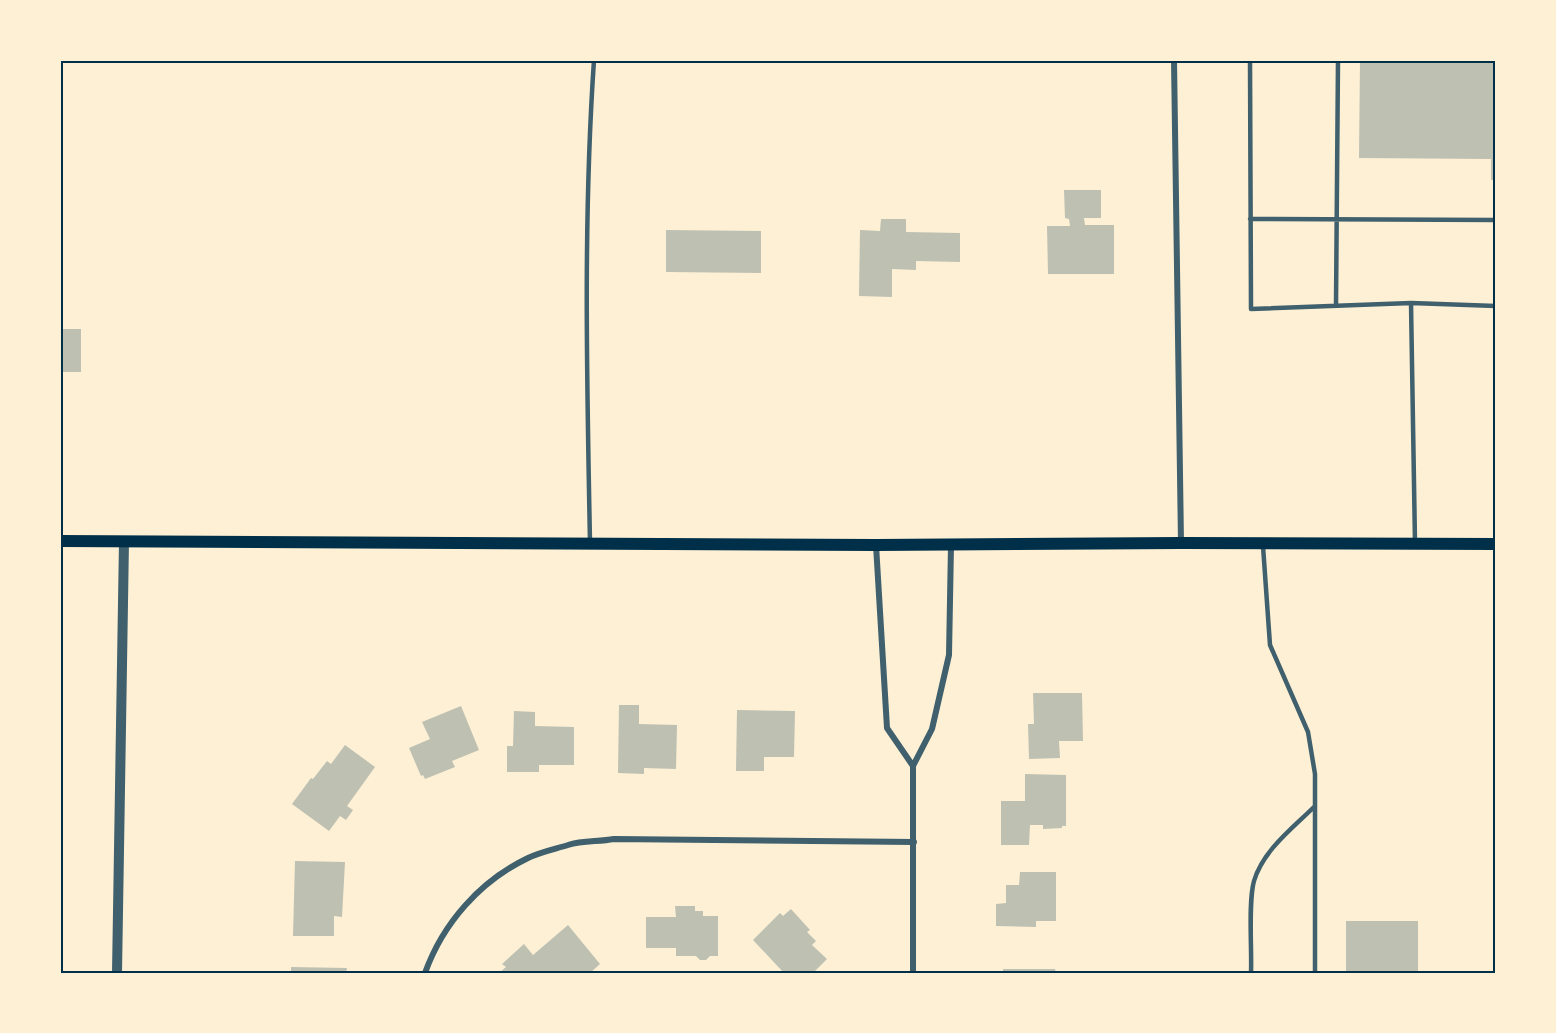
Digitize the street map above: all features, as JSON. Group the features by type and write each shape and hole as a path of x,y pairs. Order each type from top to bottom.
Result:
{"main road":[{"path":"60,541 876,545 1496,544"}],"street":[{"path":"1174,60 1180,543"},
{"path":"117,973 124,541"},
{"path":"913,973 913,766 932,729 949,655 951,544"},
{"path":"876,545 887,728 913,766"},
{"path":"425,973 446,928 473,896 495,877 527,858 569,844 614,839 914,842"}],"lane":[{"path":"590,543 587,376 588,207 594,60"},
{"path":"1250,60 1251,309 1411,303 1496,306"},
{"path":"1336,305 1338,60"},
{"path":"1250,219 1496,220"},
{"path":"1411,303 1415,543"},
{"path":"1263,543 1270,645 1308,732 1315,774 1315,973"},
{"path":"1251,973 1254,880 1266,857 1315,806"}],"building":[{"path":"1360,60 1496,60 1496,180 1491,180 1491,159 1359,158"},
{"path":"1064,190 1101,190 1101,218 1084,218 1085,225 1114,225 1114,274 1048,274 1047,226 1070,226 1069,219 1065,218"},
{"path":"881,219 906,219 906,232 960,233 960,262 916,261 916,270 892,269 892,297 859,296 860,230 880,231"},
{"path":"666,230 761,231 761,273 666,272"},
{"path":"60,329 81,329 81,372 60,372"},
{"path":"1033,693 1082,693 1083,741 1059,741 1060,758 1029,759 1028,724 1034,724"},
{"path":"619,705 639,705 639,724 677,725 676,769 644,768 644,774 618,773"},
{"path":"461,706 479,750 452,761 455,767 425,779 423,775 421,776 409,748 430,739 422,722"},
{"path":"737,710 795,711 794,757 764,757 764,771 736,771"},
{"path":"514,711 535,712 535,726 574,727 574,765 539,765 539,772 507,772 507,746 513,746"},
{"path":"345,745 375,767 347,806 353,810 346,820 340,816 329,831 292,804 311,778 313,779 327,761 331,764"},
{"path":"1025,774 1066,775 1066,826 1043,829 1043,825 1030,825 1029,845 1001,845 1001,801 1025,801"},
{"path":"295,861 345,862 342,917 334,916 334,936 293,936"},
{"path":"1020,872 1056,872 1056,921 1036,921 1036,927 996,926 996,904 1006,903 1006,885 1019,885"},
{"path":"675,906 695,906 695,911 703,911 703,916 718,916 718,956 700,960 696,956 676,956 676,948 646,948 646,917 676,917"},
{"path":"791,909 810,930 807,932 816,941 812,945 827,959 813,973 784,973 753,940 780,913 783,916"},
{"path":"1346,921 1418,921 1418,973 1346,973"},
{"path":"568,925 600,964 590,973 499,973 506,967 502,964 524,944 533,955"},
{"path":"291,967 347,968 346,973 291,973"},
{"path":"1003,969 1055,969 1056,973 1003,973"}]}
